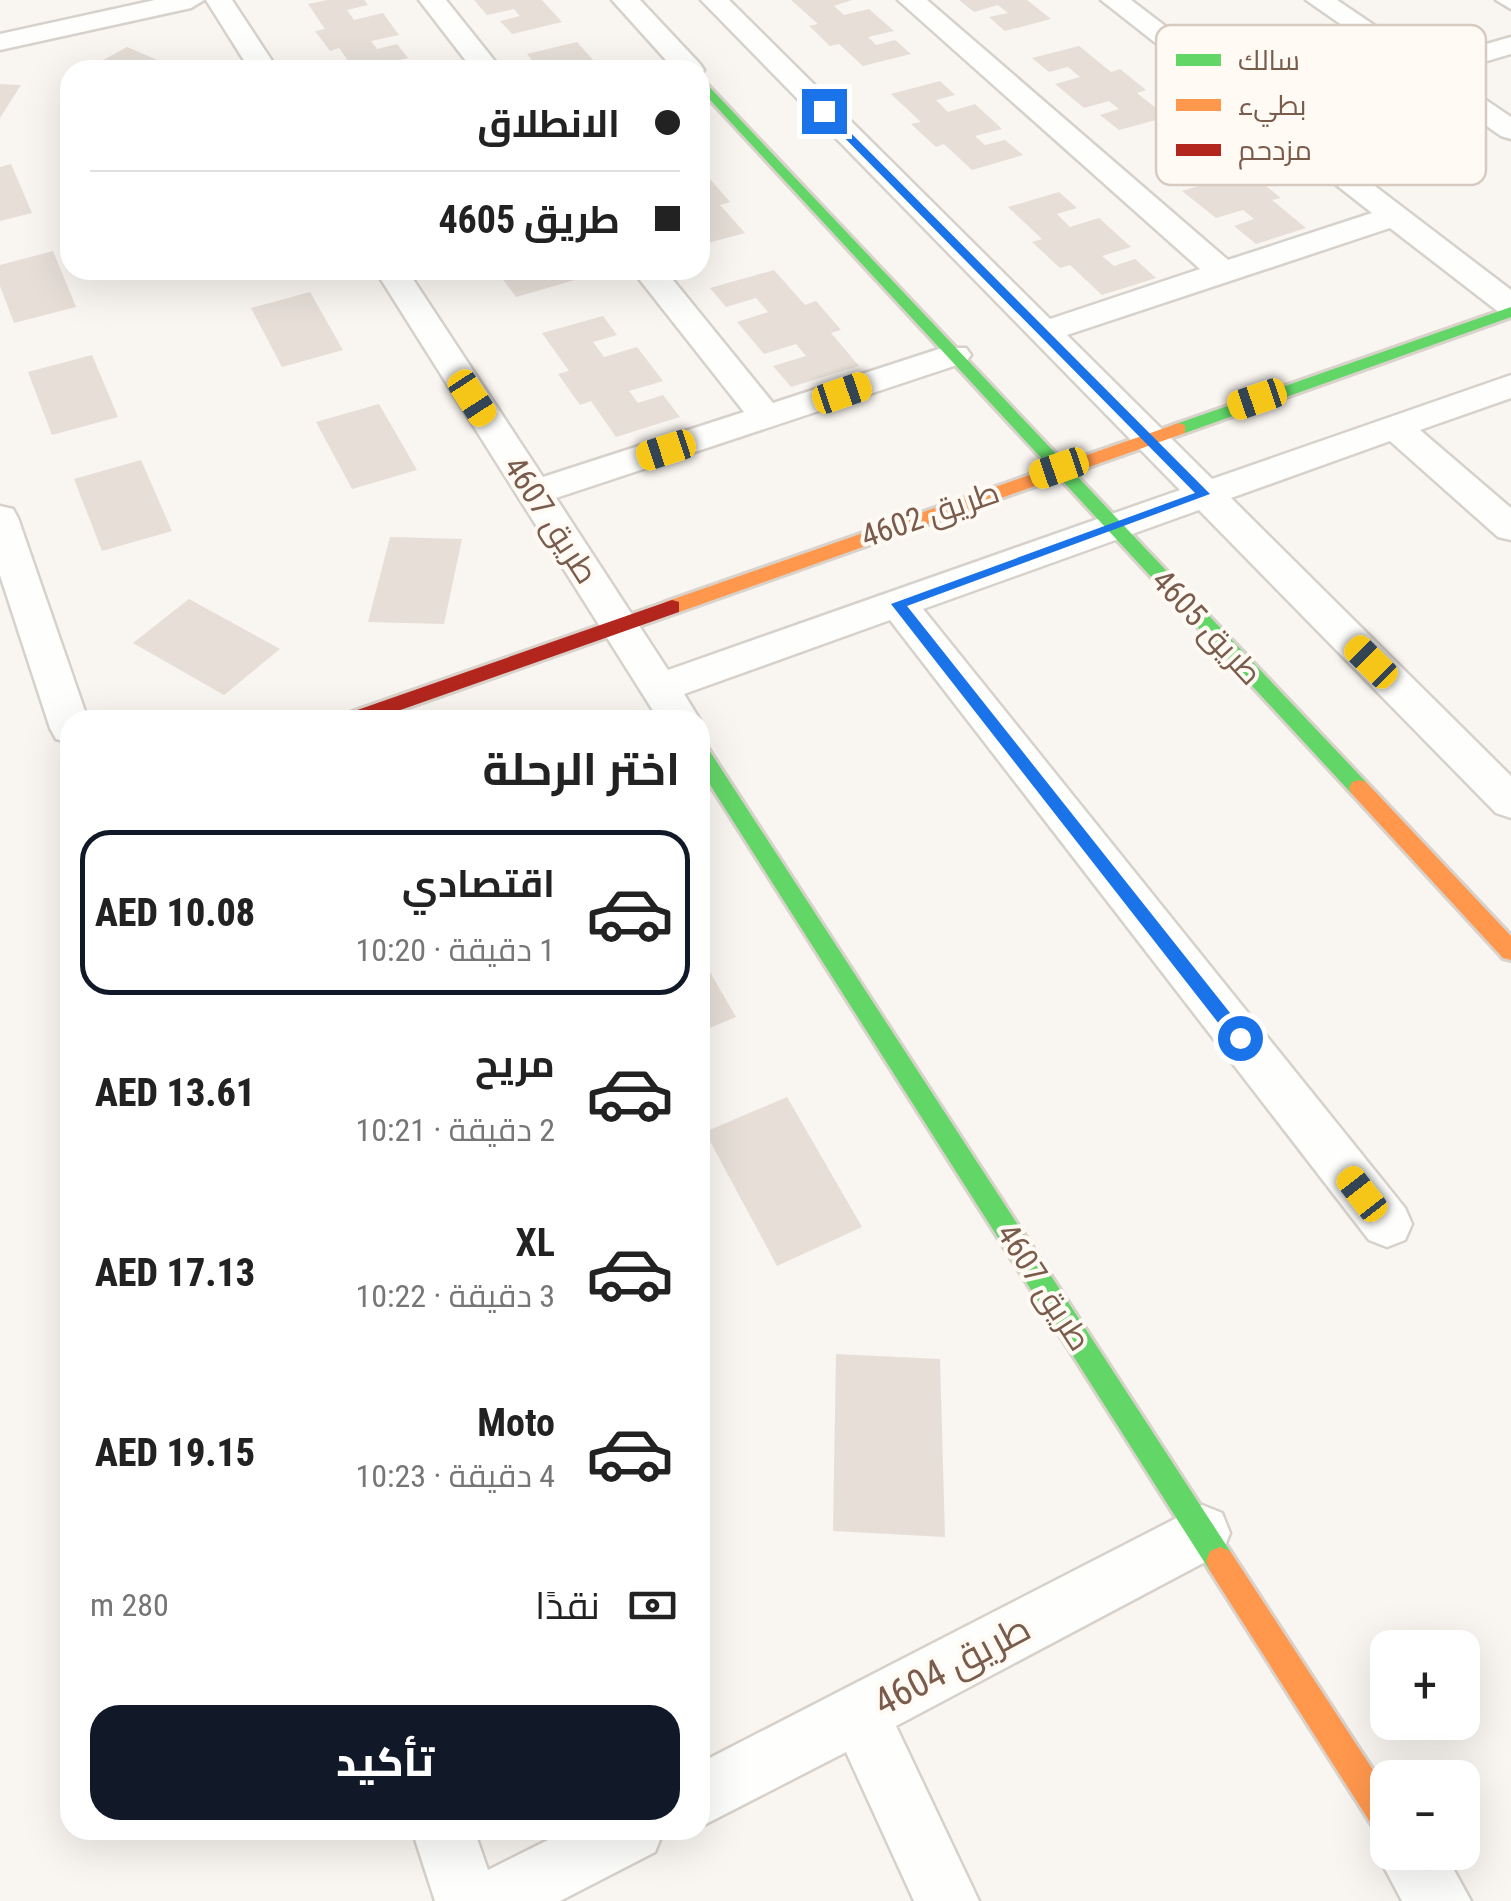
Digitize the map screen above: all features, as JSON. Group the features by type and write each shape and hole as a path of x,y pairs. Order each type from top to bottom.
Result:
{"street":[{"path":"0,42 192,0"},
{"path":"219,0 258,60"},
{"path":"432,0 480,60"},
{"path":"625,0 681,60"},
{"path":"714,0 1511,802"},
{"path":"911,0 1221,271"},
{"path":"1114,0 1156,32"},
{"path":"1319,0 1356,25"},
{"path":"1486,52 1511,45"},
{"name":"طريق 4605","path":"710,92 1511,952"},
{"path":"1486,113 1511,130"},
{"path":"1354,185 1511,309"},
{"path":"1043,332 1394,216"},
{"name":"طريق 4607","path":"397,280 673,710"},
{"path":"656,280 766,418"},
{"name":"طريق 4602","path":"378,710 1511,309"},
{"path":"533,493 954,355"},
{"path":"659,688 1511,386"},
{"path":"1394,426 1511,528"},
{"path":"0,518 64,710"},
{"path":"898,604 1386,1224"},
{"name":"طريق 4607","path":"710,768 1370,1794"},
{"name":"طريق 4604","path":"710,1791 1202,1532"},
{"path":"859,1714 947,1901"},
{"path":"446,1840 467,1901"},
{"path":"494,1901 613,1840"},
{"path":"1418,1870 1438,1901"}],"building":[{"path":"364,0 368,5 347,10 354,20 383,13 399,35 371,41 377,49 397,44 408,58 348,60 339,48 330,51 315,31 325,29 308,4"},
{"path":"474,0 542,0 562,22 512,34 500,21 520,16 514,9 487,15"},
{"path":"791,0 852,0 834,6 844,15 869,9 894,31 868,37 876,45 895,40 911,54 863,66 839,44 830,46 809,26 818,24"},
{"path":"959,0 1027,0 1051,19 1005,31 989,17 1008,13 998,5 974,12"},
{"path":"577,42 593,60 532,60 527,54"},
{"path":"1079,46 1111,72 1120,69 1146,90 1137,93 1156,108 1156,120 1119,130 1100,115 1119,109 1109,101 1084,108 1055,84 1080,77 1068,67 1049,72 1032,58"},
{"path":"127,47 158,60 103,60"},
{"path":"940,81 955,95 936,100 948,112 975,104 1002,129 975,136 985,145 1005,140 1023,155 972,170 944,144 936,147 911,124 921,122 891,94"},
{"path":"0,84 21,85 0,118"},
{"path":"11,164 32,213 0,221 0,167"},
{"path":"710,179 730,202 720,205 745,233 710,242"},
{"path":"1202,185 1265,185 1281,198 1272,200 1306,228 1256,244 1234,226 1254,219 1243,210 1216,218 1182,191"},
{"path":"1059,192 1077,208 1057,214 1070,227 1099,218 1131,247 1102,256 1114,266 1135,259 1156,278 1102,295 1070,265 1060,268 1032,242 1042,239 1008,207"},
{"path":"53,251 60,280 65,280 76,307 14,323 0,286 0,265"},
{"path":"774,270 805,305 816,301 841,330 831,333 859,366 791,387 773,366 806,356 796,344 764,354 737,322 768,312 756,298 726,307 710,288"},
{"path":"503,280 575,280 516,297"},
{"path":"310,292 343,350 282,367 251,308"},
{"path":"603,316 617,335 593,342 604,357 637,347 663,381 629,391 638,403 663,395 680,417 616,437 591,401 580,405 558,374 569,371 542,333"},
{"path":"92,355 118,417 52,435 28,372"},
{"path":"379,404 417,470 352,489 316,422"},
{"path":"141,460 172,531 102,551 74,479"},
{"path":"390,537 462,539 444,624 368,622"},
{"path":"189,599 280,649 224,695 133,643"},
{"path":"710,972 736,1017 710,1028"},
{"path":"787,1097 862,1227 777,1266 710,1141 710,1130"},
{"path":"836,1354 940,1359 945,1537 833,1531"}],"traffic: fast":[{"path":"710,92 1359,788"},
{"path":"1179,429 1511,312"},
{"path":"710,768 1220,1561"}],"traffic: slow":[{"path":"672,607 1179,429"},
{"path":"1359,788 1511,951"},
{"path":"1220,1561 1370,1794"}],"traffic: jam":[{"path":"378,710 672,607"}],"route":[{"path":"824,111 1204,494 898,604 1240,1038"}]}
